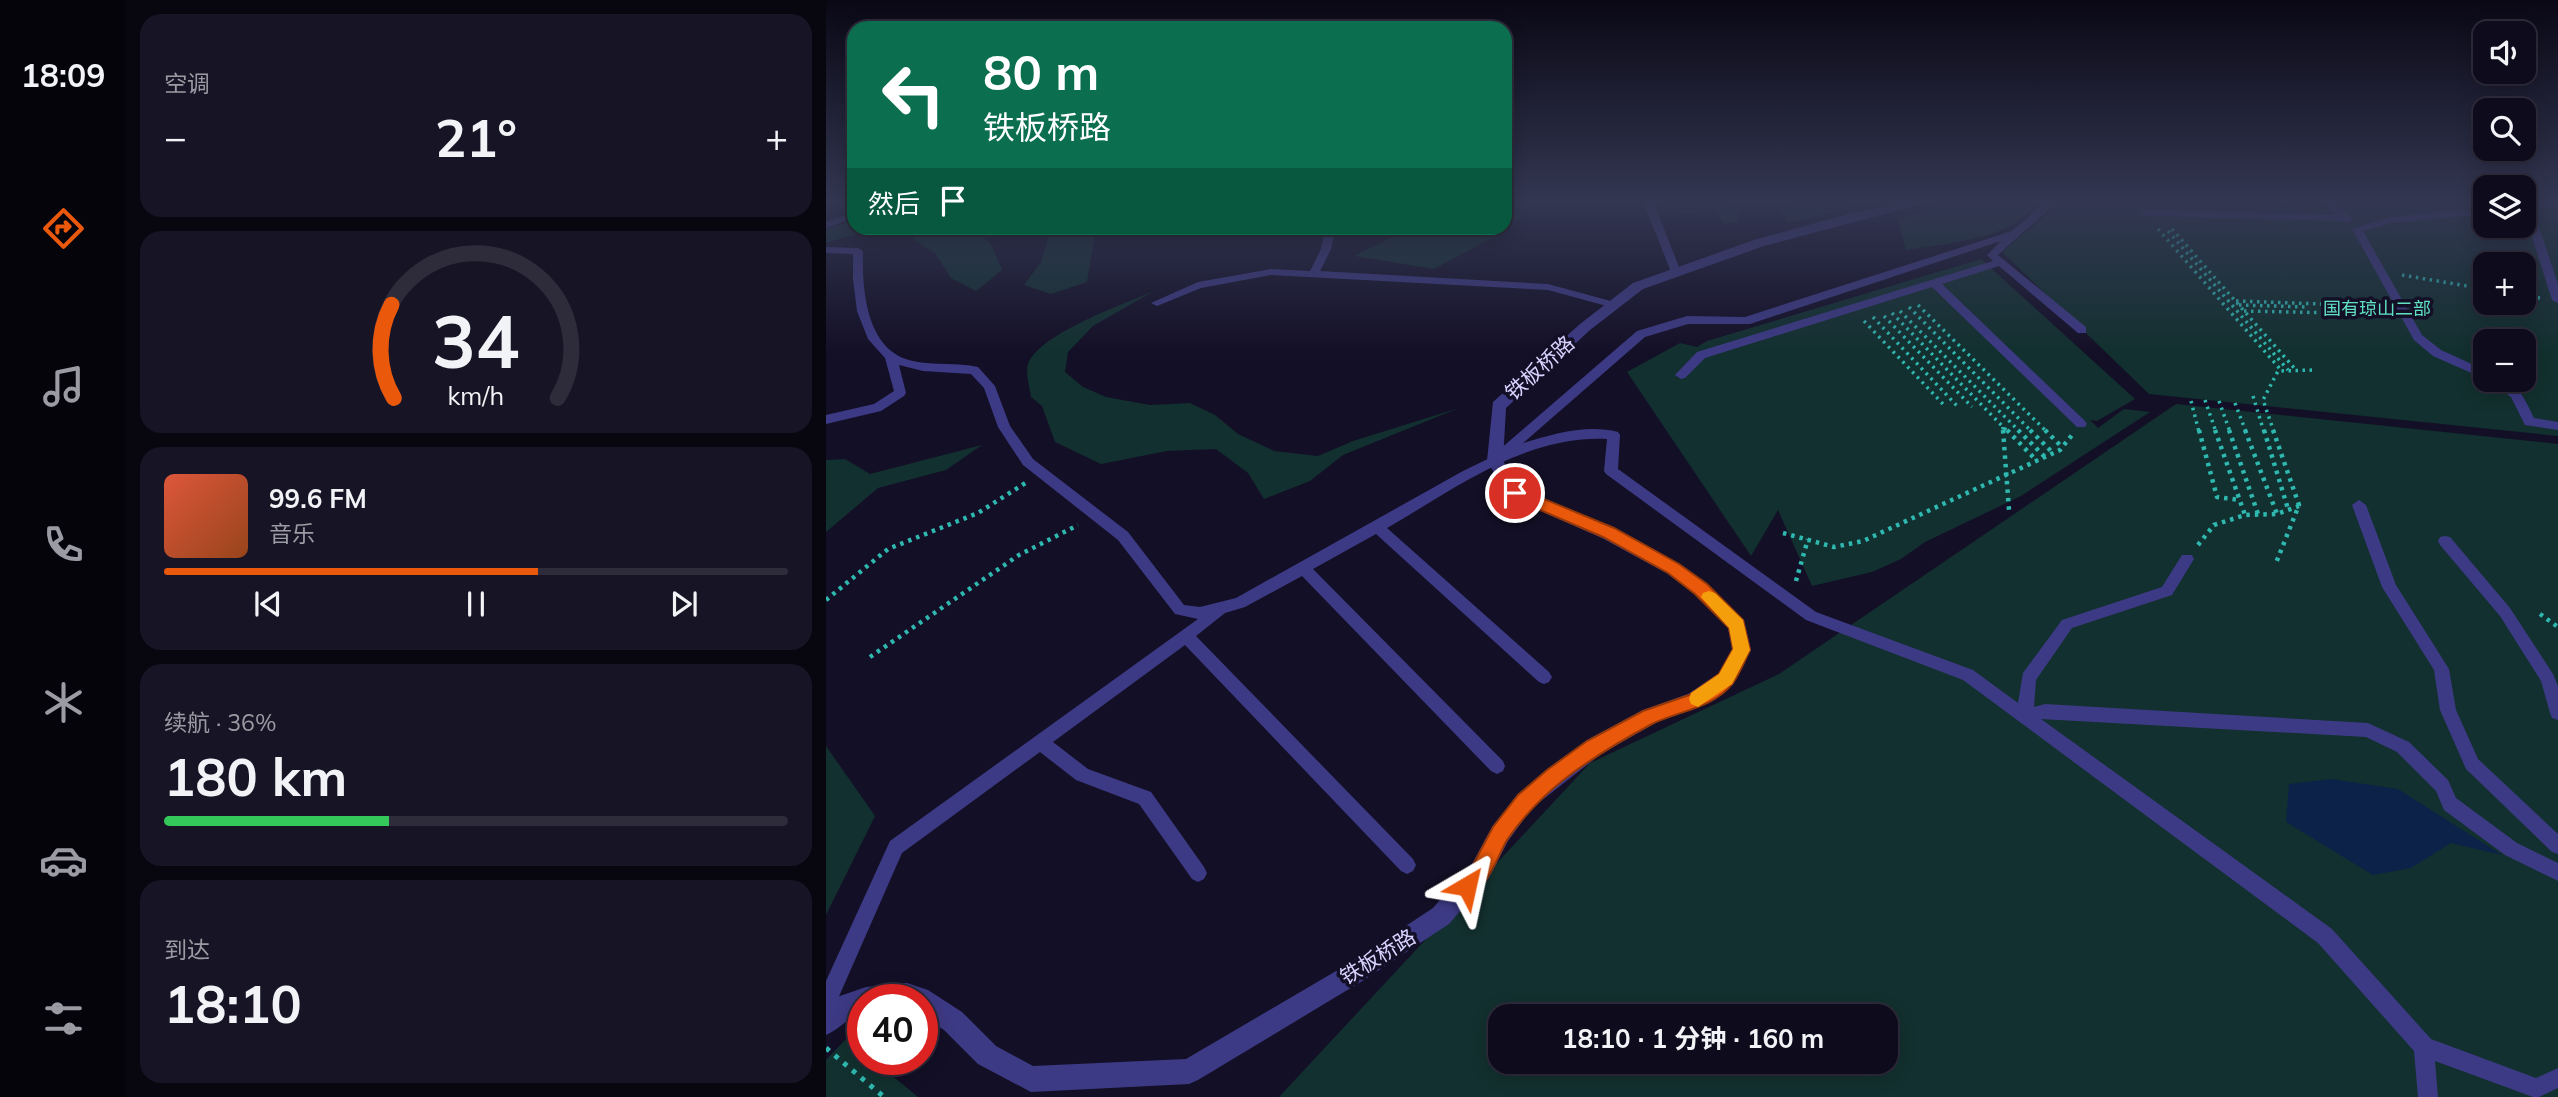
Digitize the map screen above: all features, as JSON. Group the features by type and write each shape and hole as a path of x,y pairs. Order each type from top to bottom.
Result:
{"street":[{"name":"铁板桥路","path":"938,1011 953,1021 987,1055 1031,1079 1189,1071 1356,972 1441,916 1481,870 1500,834 1525,802 1554,776 1594,747 1650,716 1695,701 1726,679 1742,650 1737,625 1701,589 1643,550 1515,493 1495,461 1498,406 1614,304 1638,286 1735,252"},
{"name":"铁板桥路","path":"826,1023 847,1006"}],"lane":[{"path":"826,420 877,408 900,393 891,358 875,340 863,314 856,276 858,252"},
{"path":"1313,275 1322,252"},
{"path":"1668,252 1676,272"},
{"path":"1495,461 1641,334 1687,320 1746,321 1957,252"},
{"path":"1995,252 1992,255 2081,330"},
{"path":"2370,252 2426,346 2473,368"},
{"path":"2541,252 2558,300"},
{"path":"1681,376 1701,355 2000,262"},
{"path":"1157,303 1198,285 1271,272 1548,286 1614,304"},
{"path":"1934,283 2081,424"},
{"path":"891,358 908,364 974,370 989,386 1004,427 1028,462 1123,536 1180,610 1200,613 1240,603 1495,461 1556,439 1594,431 1614,435 1611,471 1811,616 1968,675 2325,936 2424,1047 2536,1088 2558,1078"},
{"path":"2513,392 2529,422 2558,426"},
{"path":"2359,505 2389,587 2441,668 2448,710 2472,764 2558,846"},
{"path":"1377,527 1544,677"},
{"path":"2445,541 2505,612 2549,679 2558,713"},
{"path":"2025,717 2028,678 2067,624 2167,591 2188,559"},
{"path":"1303,568 1497,766"},
{"path":"826,1003 895,846 1222,609"},
{"path":"1186,636 1407,864"},
{"path":"2025,717 2045,711 2368,730 2403,747 2442,786 2450,804 2511,849 2558,872"},
{"path":"1040,742 1082,775 1145,799 1198,873"},
{"path":"2424,1047 2428,1097"}],"path":[{"path":"2184,252 2282,371"},
{"path":"2186,252 2288,371"},
{"path":"2189,252 2296,370"},
{"path":"2380,271 2473,287"},
{"path":"1879,300 1943,404"},
{"path":"1879,300 1972,407"},
{"path":"1879,300 1959,408"},
{"path":"1879,300 2036,461"},
{"path":"1879,300 2062,447"},
{"path":"1879,300 2053,453"},
{"path":"1879,300 2045,457"},
{"path":"2237,303 2402,310"},
{"path":"2244,311 2402,310"},
{"path":"2276,563 2299,505 2263,400 2278,371 2316,370"},
{"path":"2253,396 2288,509"},
{"path":"2205,400 2245,515"},
{"path":"2191,401 2217,498 2240,500"},
{"path":"2219,401 2258,514"},
{"path":"2235,403 2277,514"},
{"path":"1783,533 1834,547 1863,541 2053,453 2062,447 2081,424"},
{"path":"2003,427 2009,510"},
{"path":"826,600 888,549 978,513 1043,473"},
{"path":"2188,559 2214,525 2245,515 2277,514 2299,505"},
{"path":"870,657 1019,555 1098,516"},
{"path":"1790,601 1808,539"},
{"path":"2540,614 2558,627"},
{"path":"826,1048 884,1097"}],"green space":[{"path":"994,252 1002,270 976,291 951,278 935,253"},
{"path":"1044,252 1092,252 1087,282 1051,294 1024,285 1041,262"},
{"path":"1362,252 1465,252 1434,269 1354,256"},
{"name":"国有琼山二部","path":"2002,252 2473,252 2473,315 2536,315 2536,252 2558,252 2558,436 2149,394"},
{"path":"1981,259 2135,399 2097,421 2090,420 2098,428 2124,409 2150,412 2021,496 1925,542 1901,559 1872,572 1812,586 1778,510 1751,556 1627,372 1680,343 1697,347 1707,341"},
{"path":"1154,291 1093,326 1068,352 1065,372 1083,387 1106,397 1150,405 1190,403 1215,415 1238,434 1274,451 1318,456 1353,441 1459,408 1343,455 1310,481 1264,499 1248,473 1216,449 1167,451 1101,464 1055,442 1042,406 1031,397 1028,364 1036,352 1065,331"},
{"path":"2176,404 2558,444 2558,1097 1279,1097 1590,763 1779,674"},
{"path":"982,445 946,470 878,488 826,532 826,460 845,459 870,474"},
{"path":"826,746 875,816 826,915"},
{"path":"847,1038 847,1075 891,1075 918,1097 826,1097 826,1060"}],"water":[{"path":"2331,779 2398,789 2502,855 2451,843 2411,868 2373,875 2286,822 2289,784"}],"slow traffic":[{"path":"1698,699 1726,679 1742,650 1737,625 1709,597"}],"route":[{"path":"1467,886 1481,870 1500,834 1525,802 1554,776 1594,747 1650,716 1695,701 1726,679 1742,650 1737,625 1701,589 1674,569 1608,533 1515,493"}]}
